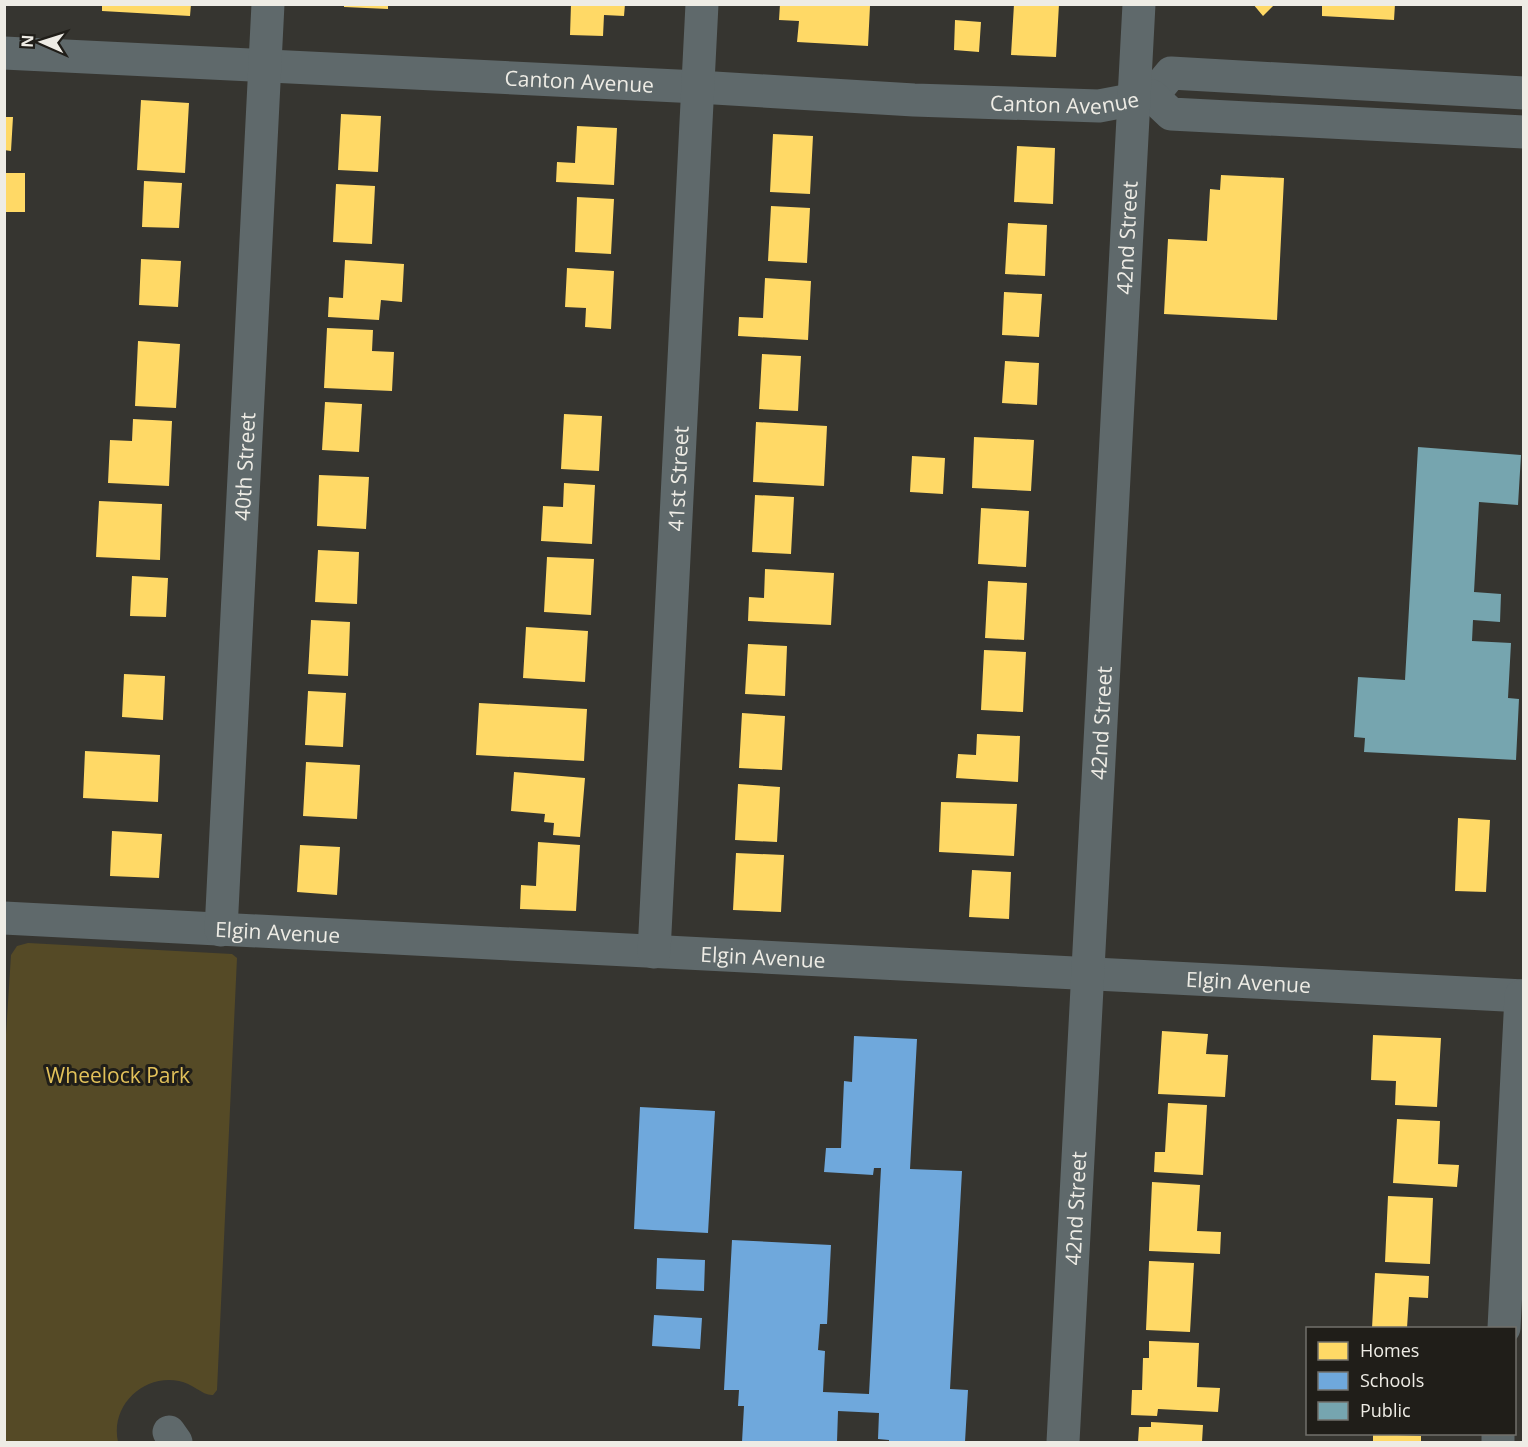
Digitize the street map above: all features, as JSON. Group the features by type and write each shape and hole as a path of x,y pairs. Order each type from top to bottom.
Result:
{"street":[{"name":"40th Street","path":"221,930 268,4"},
{"name":"41st Street","path":"654,952 702,4"},
{"name":"42nd Street","path":"1063,1443 1088,975 1142,97 1139,4"},
{"name":"Canton Avenue","path":"4,53 698,87 914,100 1087,106 1099,106 1142,97 1171,73 1524,93"},
{"name":"Canton Avenue","path":"1142,97 1171,114 1524,132"},
{"name":"Elgin Avenue","path":"4,918 1522,996"},
{"path":"1504,1327 1522,996"}],"green space":[{"name":"Wheelock Park","path":"28,943 232,954 237,958 217,1390 213,1395 209,1395 184,1382 166,1380 142,1388 132,1395 119,1416 118,1442 5,1442 4,1066 11,955 17,946"}],"building: Homes":[{"path":"102,4 191,4 190,16 102,11"},
{"path":"344,4 388,4 388,9 344,7"},
{"path":"571,4 625,4 624,16 604,15 603,36 570,35"},
{"path":"780,4 870,6 868,46 797,42 799,21 779,20"},
{"path":"1014,4 1059,4 1056,57 1011,55"},
{"path":"1253,4 1275,4 1263,16"},
{"path":"1322,4 1395,4 1394,20 1322,16"},
{"path":"955,20 981,22 979,52 954,50"},
{"path":"141,100 189,103 185,173 137,170"},
{"path":"341,114 381,116 378,172 338,170"},
{"path":"4,117 13,117 11,151 4,150"},
{"path":"577,126 617,128 614,185 556,182 557,162 575,163"},
{"path":"773,134 813,136 810,194 770,192"},
{"path":"1017,146 1055,148 1053,204 1014,202"},
{"path":"4,173 25,173 25,212 4,212"},
{"path":"1221,175 1284,178 1277,320 1164,314 1168,239 1207,241 1210,189 1220,190"},
{"path":"144,181 182,183 179,228 142,227"},
{"path":"336,184 375,186 372,244 333,242"},
{"path":"577,197 614,199 611,254 575,252"},
{"path":"771,206 810,208 807,263 768,261"},
{"path":"1008,223 1047,225 1045,276 1005,274"},
{"path":"141,259 181,261 178,307 139,305"},
{"path":"345,260 404,264 402,302 381,300 379,320 328,317 329,297 343,298"},
{"path":"567,268 614,271 611,329 585,327 586,308 565,307"},
{"path":"765,278 811,281 808,340 738,336 739,317 763,318"},
{"path":"1004,292 1042,294 1039,337 1002,335"},
{"path":"327,328 373,330 372,351 394,352 392,391 324,388"},
{"path":"138,341 180,344 176,408 135,406"},
{"path":"762,354 801,356 798,411 759,409"},
{"path":"1005,361 1039,363 1037,405 1002,403"},
{"path":"325,402 362,404 359,452 322,450"},
{"path":"564,414 602,416 599,471 561,469"},
{"path":"133,419 172,421 169,486 108,483 110,440 132,441"},
{"path":"756,422 827,426 824,486 753,482"},
{"path":"974,437 1034,440 1031,491 972,488"},
{"path":"912,456 945,458 943,494 910,492"},
{"path":"319,475 369,477 366,529 317,526"},
{"path":"564,483 595,485 592,544 541,541 543,506 563,507"},
{"path":"755,495 794,497 791,554 752,552"},
{"path":"99,501 162,504 160,560 96,557"},
{"path":"981,508 1029,511 1026,567 978,564"},
{"path":"318,550 359,552 357,604 315,602"},
{"path":"547,557 594,559 591,615 544,612"},
{"path":"765,569 834,573 831,625 748,621 749,597 764,598"},
{"path":"132,576 168,578 166,617 130,616"},
{"path":"988,581 1027,583 1024,640 985,638"},
{"path":"311,620 350,622 348,676 308,674"},
{"path":"526,627 588,631 585,682 523,678"},
{"path":"748,644 787,646 785,696 745,694"},
{"path":"984,650 1026,652 1023,712 981,710"},
{"path":"124,674 165,676 163,720 122,717"},
{"path":"308,691 346,693 343,747 305,745"},
{"path":"479,703 587,709 584,761 476,755"},
{"path":"742,713 785,716 782,770 739,768"},
{"path":"977,734 1020,736 1018,782 956,778 958,754 976,755"},
{"path":"85,751 160,755 158,802 83,798"},
{"path":"306,762 360,765 357,819 303,816"},
{"path":"514,772 585,778 580,837 553,835 554,823 544,822 545,814 511,811"},
{"path":"738,784 780,787 777,842 735,840"},
{"path":"941,802 1017,804 1014,856 939,852"},
{"path":"1458,818 1490,820 1486,892 1455,891"},
{"path":"112,831 162,834 159,878 110,876"},
{"path":"538,842 580,845 576,911 520,909 521,885 536,886"},
{"path":"300,845 340,847 337,895 297,892"},
{"path":"736,853 784,855 781,912 733,910"},
{"path":"972,870 1011,872 1009,919 969,917"},
{"path":"1162,1031 1208,1034 1206,1054 1228,1055 1225,1097 1158,1094"},
{"path":"1373,1035 1441,1038 1437,1107 1395,1105 1396,1081 1371,1080"},
{"path":"1168,1103 1207,1105 1203,1175 1154,1172 1155,1152 1165,1152"},
{"path":"1397,1119 1440,1121 1438,1164 1459,1165 1457,1187 1393,1183"},
{"path":"1152,1182 1200,1185 1197,1231 1221,1232 1220,1254 1149,1251"},
{"path":"1388,1196 1433,1198 1430,1264 1385,1262"},
{"path":"1149,1261 1194,1263 1190,1332 1146,1330"},
{"path":"1375,1273 1429,1276 1428,1298 1409,1297 1407,1327 1372,1327"},
{"path":"1149,1341 1199,1343 1197,1387 1220,1388 1218,1412 1158,1409 1157,1416 1131,1415 1132,1390 1142,1390 1143,1358 1149,1358"},
{"path":"1151,1422 1203,1425 1202,1442 1138,1442 1139,1427 1151,1427"},
{"path":"1373,1435 1421,1436 1421,1442 1373,1442"}],"building: Schools":[{"path":"854,1036 917,1039 910,1169 962,1171 950,1389 968,1390 965,1442 889,1442 889,1440 878,1439 879,1413 838,1411 837,1442 742,1442 744,1406 738,1406 739,1390 724,1390 732,1240 831,1245 827,1324 820,1324 818,1350 825,1351 823,1392 869,1394 881,1168 874,1168 873,1175 824,1172 826,1148 841,1148 844,1081 852,1082"},
{"path":"640,1107 715,1111 708,1233 634,1229"},
{"path":"657,1258 705,1260 704,1291 656,1289"},
{"path":"654,1315 702,1318 700,1349 652,1346"}],"building: Public":[{"path":"1418,447 1521,455 1518,505 1479,502 1474,592 1501,594 1500,622 1473,620 1472,641 1511,643 1508,698 1519,699 1516,760 1364,752 1365,738 1354,737 1358,677 1405,680"}]}
